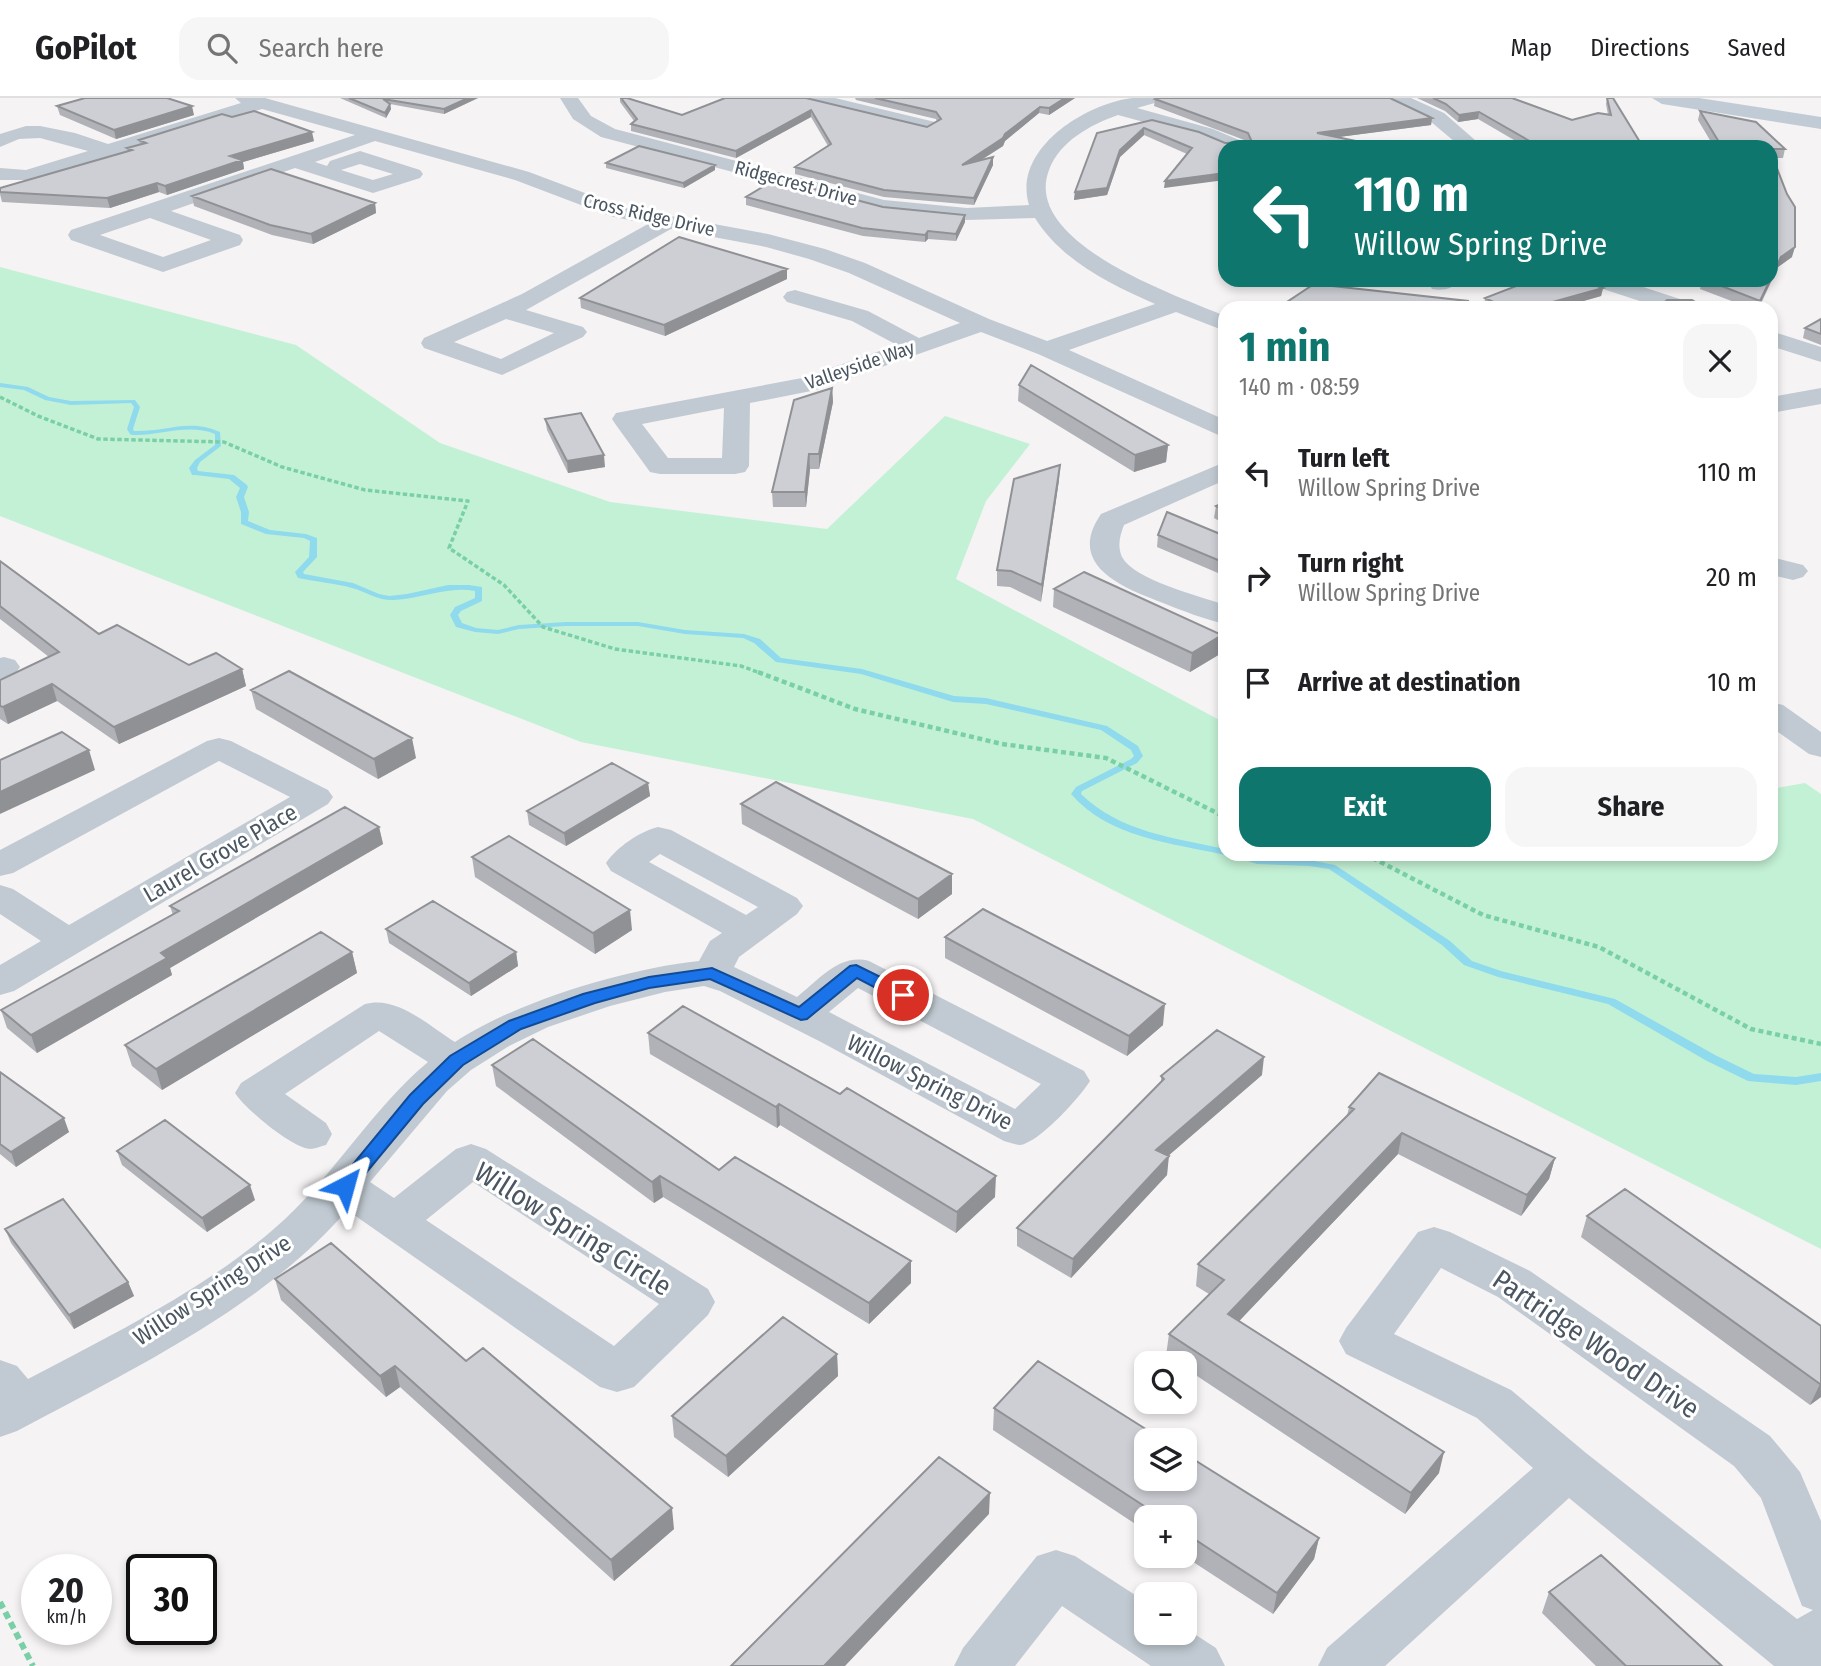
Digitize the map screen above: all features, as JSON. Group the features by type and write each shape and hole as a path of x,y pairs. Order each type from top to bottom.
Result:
{"street":[{"name":"Ridgecrest Drive","path":"569,98 575,111 590,125 608,133 883,206 967,214 1041,211"},
{"path":"812,98 928,127"},
{"path":"1151,98 1076,127 1046,153 1034,180 1034,196 1056,233 1085,257 1120,278 1218,321"},
{"path":"1395,98 1437,117 1465,140"},
{"path":"1662,98 1821,124"},
{"path":"0,174 27,176 108,151 252,100"},
{"name":"Cross Ridge Drive","path":"252,100 522,176 617,212 817,254 857,268 981,324 1046,349 1218,427"},
{"path":"1092,102 1206,133 1222,140"},
{"path":"0,141 10,135 52,131 108,151"},
{"path":"151,211 232,240 163,265 79,235 374,135"},
{"path":"296,162 322,170"},
{"path":"505,311 575,332 502,368 433,343 505,311 668,222"},
{"path":"1644,287 1671,301"},
{"path":"795,297 860,316 917,345"},
{"path":"1046,349 1177,304"},
{"name":"Valleyside Way","path":"737,400 807,385 981,324"},
{"path":"1778,340 1821,355"},
{"path":"1778,404 1821,396"},
{"path":"1218,473 1111,520 1102,537 1107,559 1128,580 1218,612"},
{"path":"1778,717 1821,747"},
{"name":"Laurel Grove Place","path":"0,865 219,748 316,797 0,982"},
{"path":"0,897 68,942"},
{"path":"712,974 724,950 748,932"},
{"name":"Willow Spring Drive","path":"7,1401 199,1304 263,1261 301,1232 345,1186 408,1108 456,1061 515,1025 589,998 649,983 712,974 801,1014 1019,1130 1069,1081 856,970 801,1014"},
{"path":"311,1134 256,1093 379,1013 456,1061"},
{"name":"Willow Spring Circle","path":"345,1186 395,1221 617,1373 692,1303 471,1160 395,1221"},
{"name":"Partridge Wood Drive","path":"1821,1589 1782,1487 1752,1451 1514,1284 1434,1244 1363,1341 1494,1404 1567,1468 1800,1654 1821,1631"},
{"path":"1346,1666 1567,1468"},
{"path":"982,1666 1056,1573 1162,1649"}],"path":[{"path":"0,397 38,416 98,439 224,442 282,467 365,489 468,501 449,548 504,585 543,627 615,649 741,666 855,709 1002,744 1105,758 1218,814"},
{"path":"1379,861 1483,915 1599,947 1751,1029 1821,1044"},
{"path":"0,1602 33,1666"}],"green space":[{"path":"0,267 296,345 440,443 610,502 827,529 945,416 1030,444 986,501 956,579 1218,719 1218,861 1778,861 1778,788 1805,783 1821,794 1821,1249 973,819 581,742 0,516"}],"building":[{"path":"85,98 167,98 192,106 114,130 57,106"},
{"path":"349,98 468,98 444,109 383,99 390,104 385,113"},
{"path":"621,98 682,115 725,98 806,98 927,127 941,119 936,112 875,98 1065,98 1049,108 1040,107 1003,138 962,165 993,157 974,198 884,190 795,167 831,144 811,110 736,151 631,124 637,119"},
{"path":"1390,98 1432,118 1317,133 1351,140 1251,140 1248,133 1155,99"},
{"path":"1433,98 1512,98 1572,120 1598,113 1611,115 1607,98 1613,98 1639,140 1528,140 1479,112 1459,115"},
{"path":"254,111 312,132 230,156 242,160 165,186 157,183 107,198 0,192 0,188 132,150 127,148 146,143 139,140 222,114 232,117"},
{"path":"1700,111 1756,122 1775,140 1718,140"},
{"path":"1152,120 1199,132 1218,140 1218,174 1165,181 1192,148 1144,128 1120,150 1107,188 1075,192 1097,133"},
{"path":"639,146 715,165 683,183 606,163"},
{"path":"271,169 375,203 311,234 270,225 192,196"},
{"path":"1778,171 1795,207 1795,247 1781,257 1778,263"},
{"path":"776,179 883,207 965,215 956,234 928,231 925,235 862,228 746,197"},
{"path":"679,237 787,269 664,325 580,298"},
{"path":"1310,287 1341,287 1468,301 1288,301"},
{"path":"1514,287 1603,288 1556,301 1491,301 1485,298"},
{"path":"1724,287 1767,287 1760,301"},
{"path":"1821,319 1821,334 1805,328"},
{"path":"1031,365 1168,445 1135,455 1019,385"},
{"path":"832,388 819,454 809,454 805,492 772,492 794,400"},
{"path":"581,413 604,455 567,461 545,419"},
{"path":"1060,465 1042,585 1011,571 997,570 1014,479"},
{"path":"1167,512 1218,533 1218,560 1158,535"},
{"path":"0,561 99,634 117,625 189,665 216,653 242,669 114,727 52,684 0,706 0,680 59,652 0,606"},
{"path":"1084,572 1218,633 1218,637 1192,653 1054,589"},
{"path":"289,671 412,738 374,759 251,690"},
{"path":"62,732 89,750 0,792 0,760"},
{"path":"612,763 648,783 564,833 527,811"},
{"path":"776,782 952,874 918,899 741,804"},
{"path":"345,807 379,827 161,953 167,958 31,1035 1,1010 179,911 170,906"},
{"path":"509,836 630,910 593,933 472,857"},
{"path":"433,901 516,952 469,983 386,929"},
{"path":"983,909 1165,1004 1129,1036 945,937"},
{"path":"321,932 352,952 156,1069 125,1045"},
{"path":"683,1006 840,1094 847,1088 996,1176 957,1212 779,1104 776,1107 648,1033"},
{"path":"1217,1030 1264,1057 1156,1150 1169,1156 1073,1259 1017,1228 1164,1079 1161,1076"},
{"path":"533,1039 719,1170 735,1157 911,1261 869,1303 660,1176 652,1182 492,1065"},
{"path":"0,1072 64,1118 11,1152 0,1144"},
{"path":"1379,1073 1555,1158 1527,1195 1402,1133 1228,1314 1444,1452 1411,1493 1169,1334 1224,1280 1198,1264 1354,1109 1349,1107"},
{"path":"165,1120 250,1185 202,1218 117,1151"},
{"path":"1625,1189 1821,1326 1821,1383 1587,1216"},
{"path":"63,1199 128,1282 69,1315 5,1229"},
{"path":"331,1243 466,1361 483,1348 672,1508 611,1560 395,1366 380,1376 275,1279"},
{"path":"783,1317 837,1354 726,1456 672,1416"},
{"path":"1038,1361 1144,1428 1134,1428 1134,1491 1197,1491 1197,1462 1319,1538 1277,1593 1197,1541 1197,1505 1143,1505 994,1408"},
{"path":"939,1457 990,1493 824,1666 731,1666"},
{"path":"1601,1555 1722,1666 1626,1666 1549,1592"}],"waterway":[{"path":"0,385 26,388 47,399 71,403 133,401 137,407 130,429 132,433 187,427 218,433 218,446 197,461 193,468 195,473 231,477 244,487 240,497 245,512 244,522 269,532 306,536 314,540 313,557 299,572 301,576 350,585 389,598 448,588 479,589 479,599 458,609 454,615 459,625 475,630 498,632 519,627 566,624 638,624 685,632 744,636 757,641 779,660 862,672 953,699 986,701 1104,728 1135,748 1139,756 1079,789 1076,794 1106,819 1125,827 1218,850"},
{"path":"1257,861 1309,863 1332,867 1446,943 1468,963 1498,974 1611,1001 1752,1078 1796,1081 1821,1077"}],"route":[{"path":"345,1186 416,1099 456,1061 515,1025 589,998 649,983 712,974 801,1014 856,970 903,995"}]}
